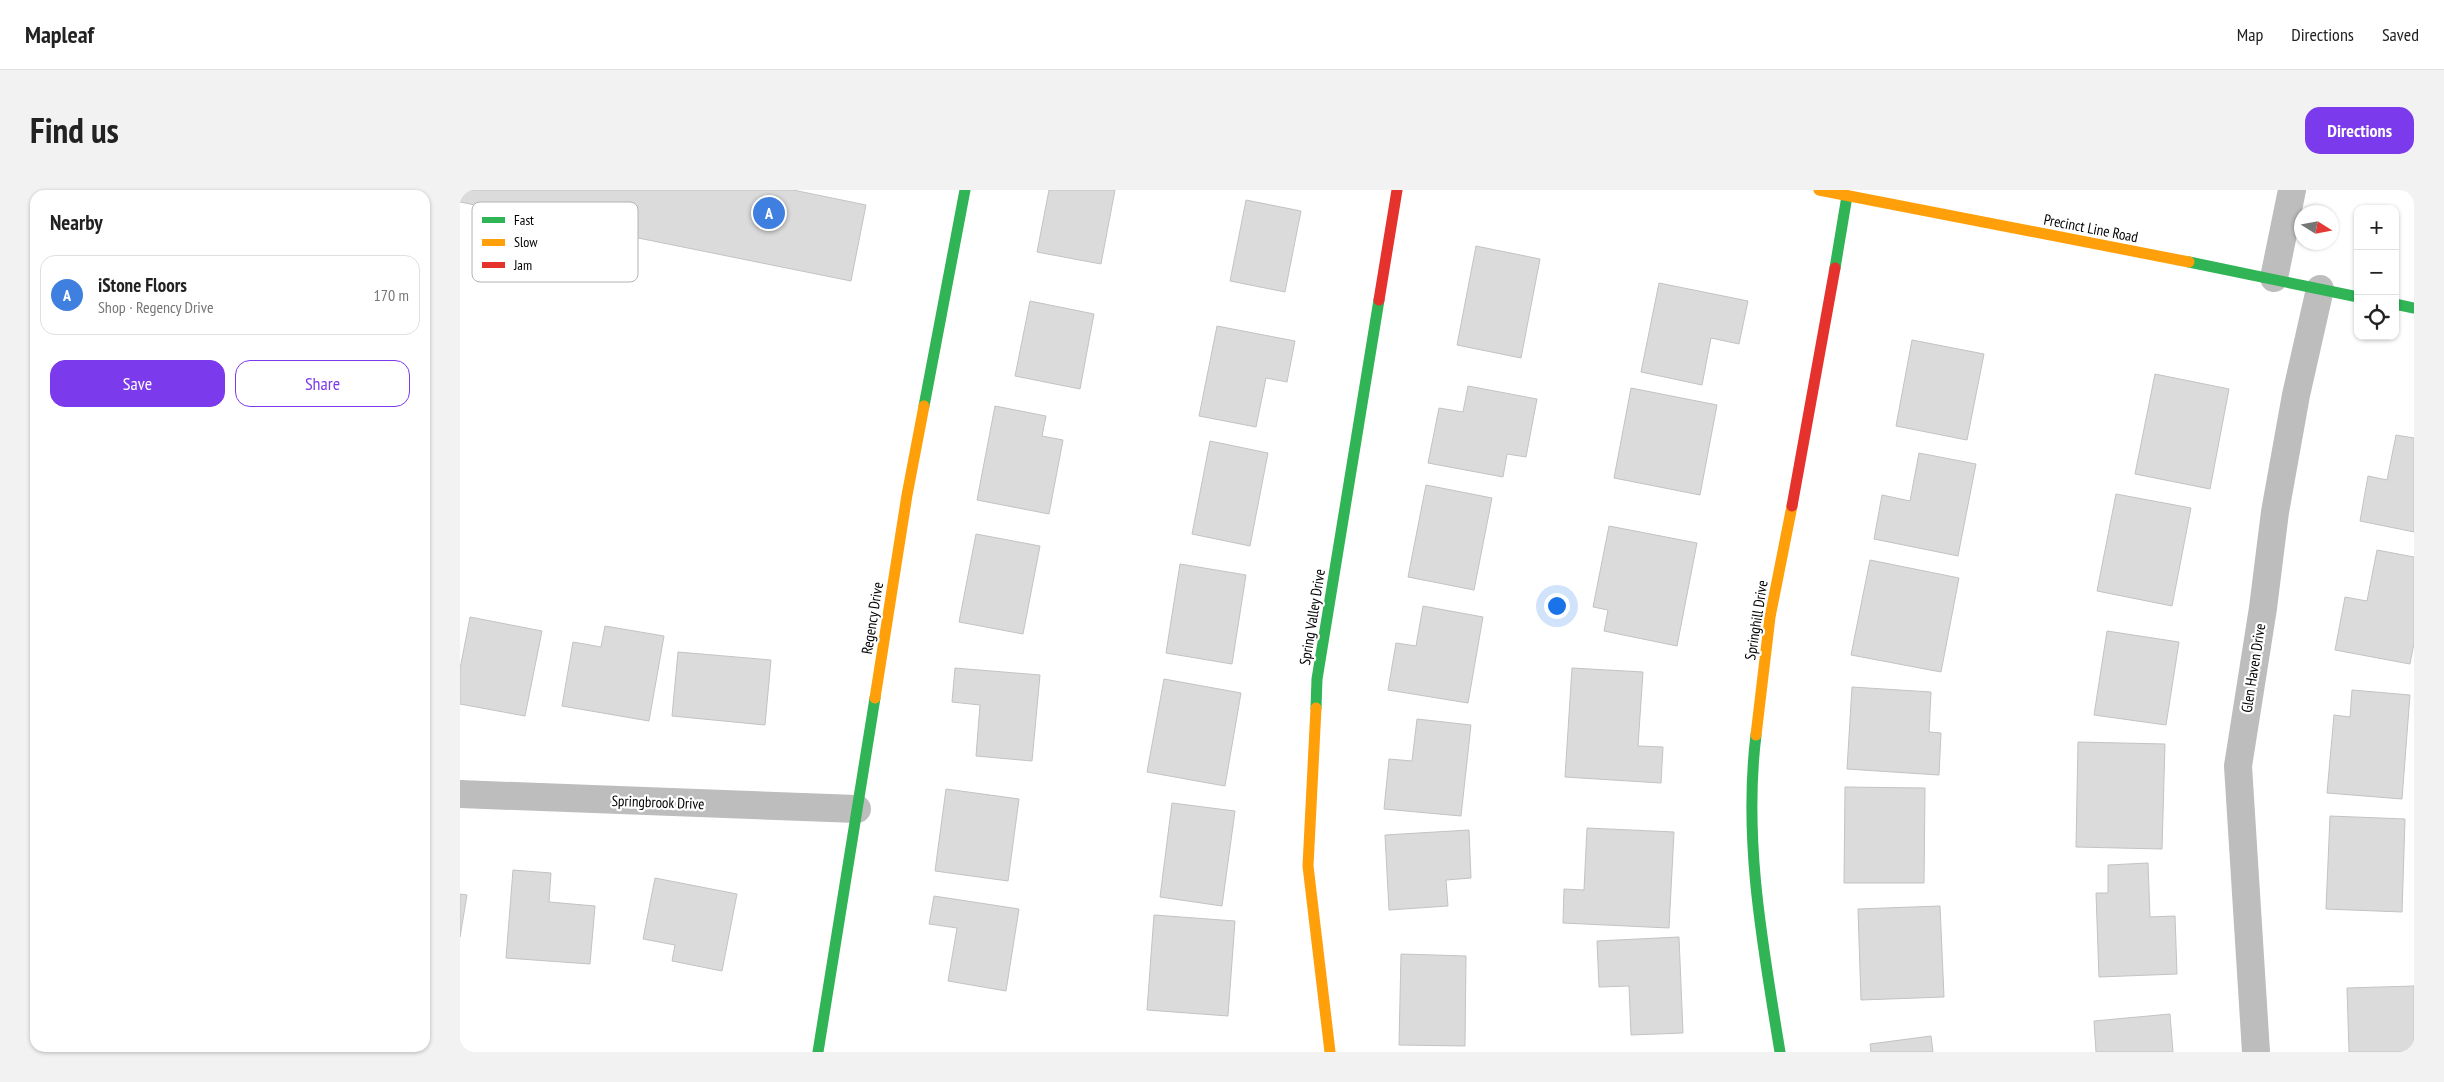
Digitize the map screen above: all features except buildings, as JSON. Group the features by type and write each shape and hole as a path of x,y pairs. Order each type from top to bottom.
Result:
{"street":[{"name":"Regency Drive","path":"818,1052 907,495 965,190"},
{"name":"Spring Valley Drive","path":"1330,1052 1308,866 1317,679 1397,190"},
{"name":"Precinct Line Road","path":"1819,190 2274,278 2354,296"},
{"path":"2274,278 2292,190"},
{"name":"Springhill Drive","path":"1780,1052 1758,914 1751,777 1770,617 1804,445 1847,196"},
{"name":"Glen Haven Drive","path":"2256,1052 2238,766 2263,608 2275,512 2296,396 2320,289"},
{"path":"2399,305 2414,308"},
{"name":"Springbrook Drive","path":"460,794 857,809"}],"traffic: fast":[{"path":"924,406 965,190"},
{"path":"1835,268 1847,196"},
{"path":"2189,262 2354,296"},
{"path":"1316,708 1317,679 1379,300"},
{"path":"2399,305 2414,308"},
{"path":"818,1052 875,698"},
{"path":"1756,735 1752,814 1753,854 1767,973 1780,1052"}],"traffic: slow":[{"path":"1819,190 2189,262"},
{"path":"875,698 907,495 924,406"},
{"path":"1756,735 1770,617 1792,506"},
{"path":"1316,708 1308,866 1330,1052"}],"traffic: jam":[{"path":"1379,300 1397,190"},
{"path":"1792,506 1835,268"}],"place":[{"name":"iStone Floors","path":"769,213"}]}
